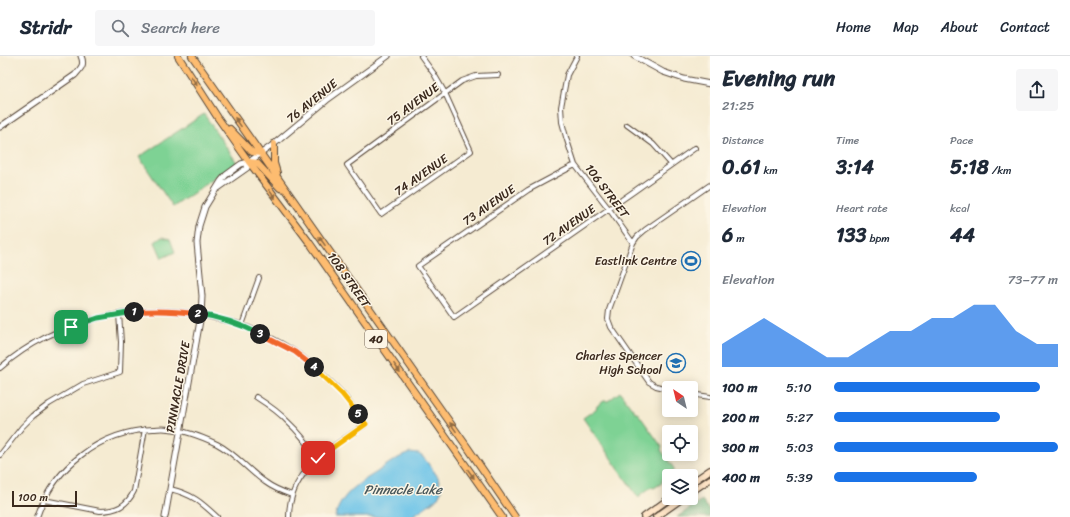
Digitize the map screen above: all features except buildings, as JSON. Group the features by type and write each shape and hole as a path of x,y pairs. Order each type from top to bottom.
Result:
{"main road":[{"name":"108 STREET","path":"178,56 210,106 249,162 309,242 502,517"},
{"name":"108 STREET","path":"192,56 515,517"},
{"path":"210,106 233,133 252,152 261,154"},
{"path":"274,144 274,163 276,171 286,189"},
{"path":"249,162 257,163 280,188 286,189"},
{"path":"698,478 710,470"},
{"path":"698,487 710,479"},
{"path":"644,517 662,504"},
{"path":"656,517 673,505"}],"street":[{"path":"0,127 76,75 82,68 83,61 81,56"},
{"name":"76 AVENUE","path":"249,162 274,144 327,100 388,56"},
{"path":"421,56 445,93"},
{"name":"106 STREET","path":"577,56 567,75 562,107 562,122 575,165 609,209 633,244"},
{"path":"634,56 663,72 684,79 710,84"},
{"name":"75 AVENUE","path":"381,214 347,165 462,81 476,76 498,75"},
{"name":"74 AVENUE","path":"381,214 471,151 445,93"},
{"path":"627,125 653,144 671,164"},
{"name":"72 AVENUE","path":"454,317 695,148"},
{"name":"PINNACLE DRIVE","path":"165,517 201,315 202,305 198,252 200,220 214,191 247,168 249,162"},
{"name":"73 AVENUE","path":"454,317 418,266 528,190 575,165"},
{"path":"662,387 649,382 611,327 608,318 609,310 633,244 637,237 710,185"},
{"path":"242,325 260,278"},
{"path":"0,368 29,347 71,327 98,318 119,314 153,311 175,311 201,315 242,325 295,352 317,370 342,394 366,424 318,458 304,472 292,495 289,517"},
{"path":"0,455 22,428 48,404 83,384 120,372 121,342 119,314"},
{"path":"698,395 710,396"},
{"path":"256,396 288,421 318,458"},
{"path":"36,517 44,500 59,476 84,453 100,442 109,438 145,429 167,428 180,430 219,445 235,456 265,482 281,492 292,495"},
{"path":"44,500 100,511 109,511 118,508 131,498 134,491 145,429"},
{"path":"170,489 180,491 195,498 217,517"}],"green space":[{"path":"204,114 237,163 173,207 139,157"},
{"path":"162,237 170,239 175,252 162,258 155,242"},
{"path":"620,392 635,412 637,412 662,447 662,461 669,461 674,469 662,469 662,483 654,488 651,487 638,497 583,418 604,401 608,401"},
{"path":"702,500 710,511 710,517 677,517 695,505 698,505 698,503"}],"water":[{"name":"Pinnacle Lake","path":"410,453 419,454 424,458 438,477 441,491 437,499 411,517 335,517 341,502 351,490 389,464"}],"place":[{"name":"Eastlink Centre","path":"691,261"},
{"name":"Charles Spencer High School","path":"676,363"}],"route":[{"path":"71,327 98,318 131,312 175,311 211,316 242,325 275,341 295,352 317,370 342,394 366,424 318,458"}]}
